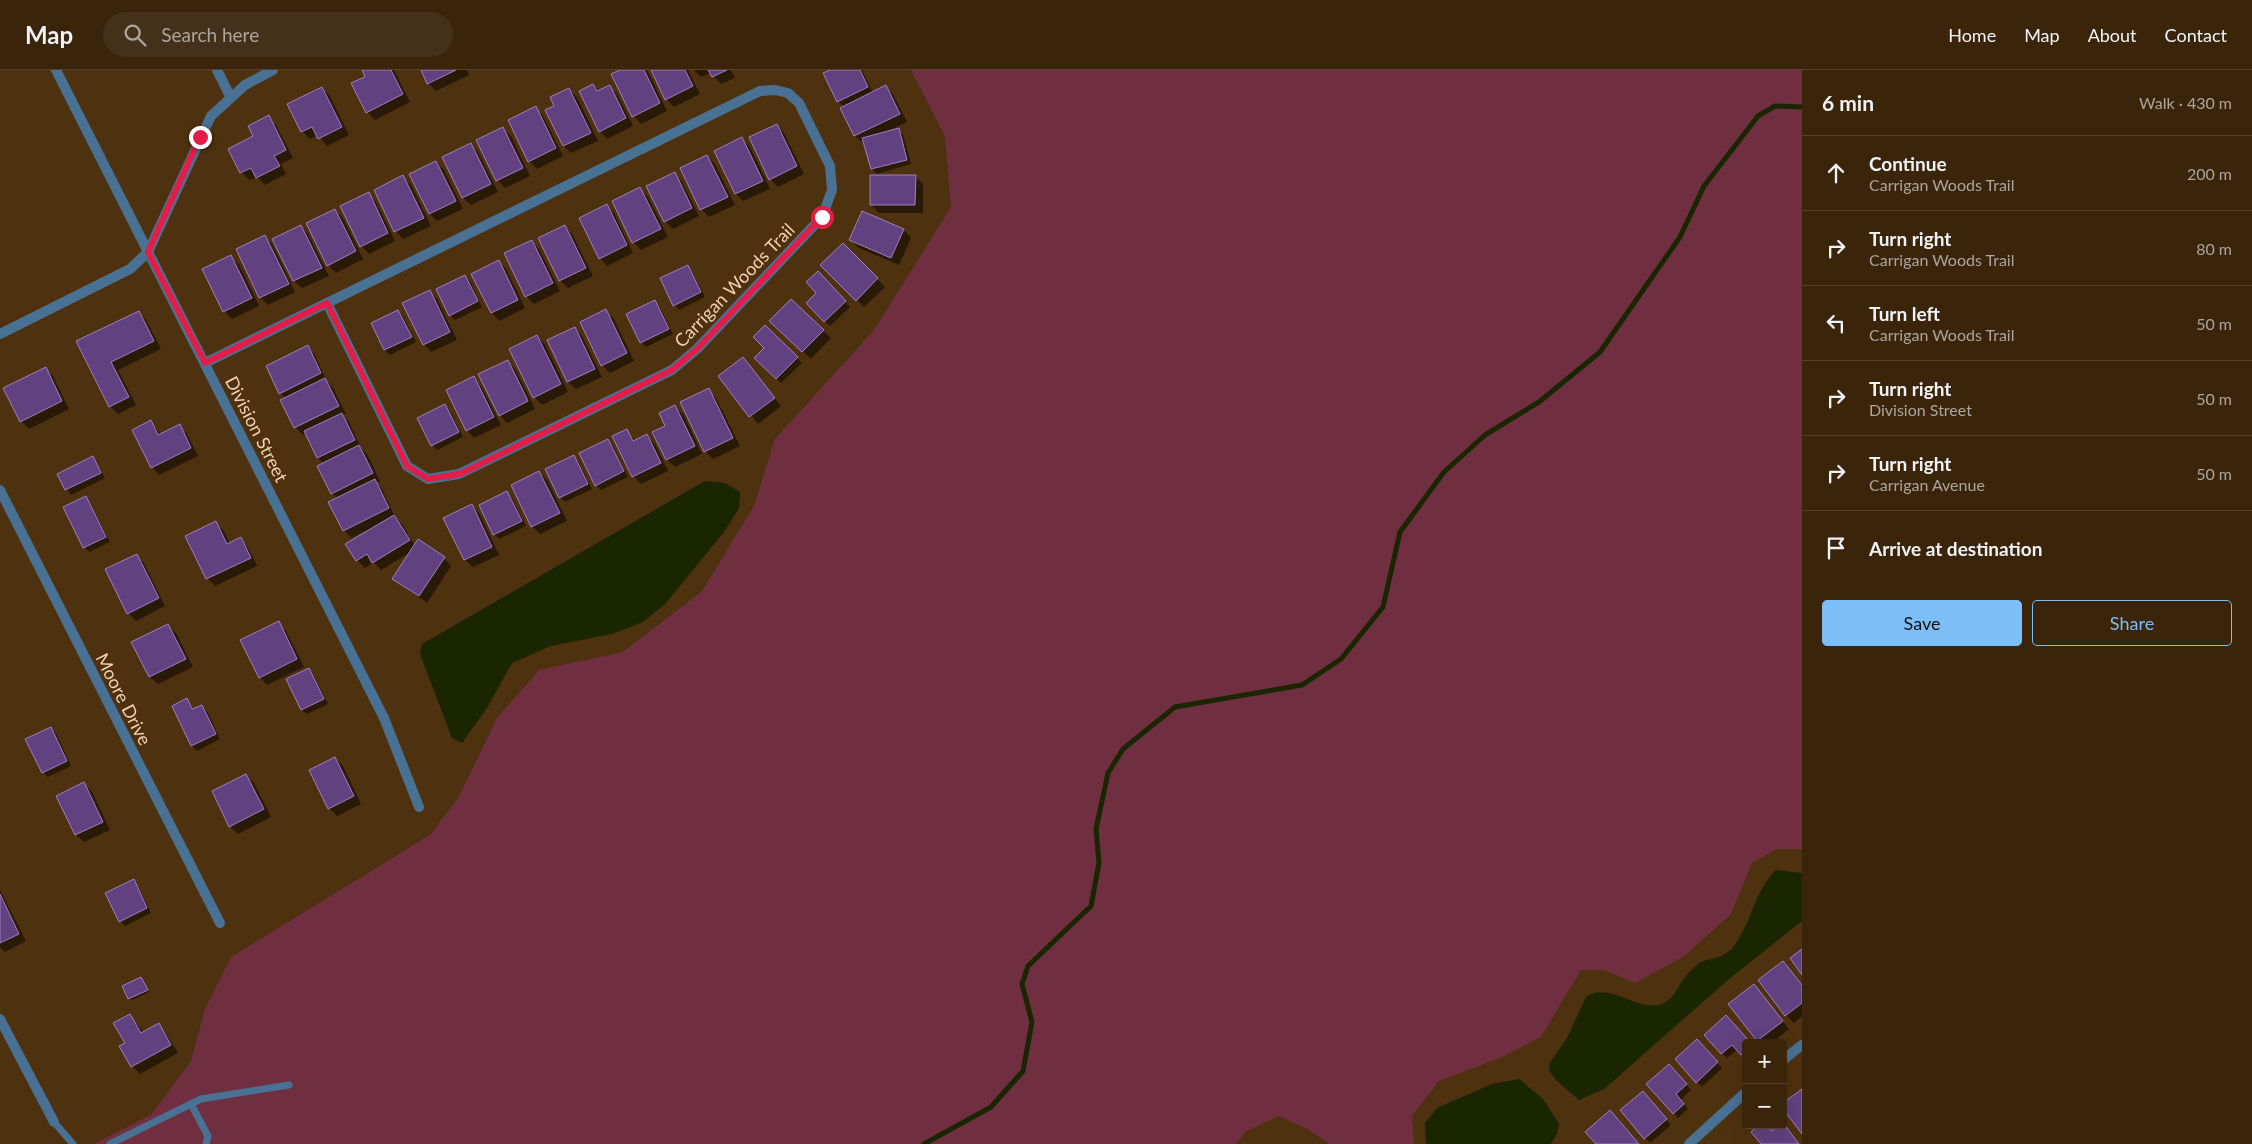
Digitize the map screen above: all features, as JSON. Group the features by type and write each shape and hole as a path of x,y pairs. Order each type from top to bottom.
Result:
{"street":[{"name":"Division Street","path":"56,70 384,718 419,807"},
{"path":"217,70 230,96"},
{"path":"0,334 130,269 148,252 211,116 230,96 245,85 273,70"},
{"name":"Carrigan Woods Trail","path":"205,363 327,303 760,91 775,90 788,93 799,103 830,166 832,190 822,217 697,349 672,370 460,474 428,479 407,466 327,303"},
{"name":"Moore Drive","path":"0,490 220,923"},
{"path":"0,1019 54,1122"},
{"path":"1787,1057 1802,1046"},
{"path":"1688,1144 1742,1096"}],"lane":[{"path":"110,1144 201,1099 289,1085"},
{"path":"191,1104 208,1136 206,1144"},
{"path":"54,1122 73,1144"}],"shaded area":[{"path":"911,70 1802,70 1802,849 1777,849 1752,863 1731,914 1683,957 1635,983 1604,970 1581,970 1541,1037 1500,1058 1439,1081 1412,1116 1414,1144 1329,1144 1307,1129 1279,1116 1245,1132 1236,1144 94,1144 152,1114 191,1061 205,1009 231,957 430,835 458,798 497,718 539,670 623,652 702,591 754,506 775,439 874,330 951,207 945,137"},
{"path":"705,481 725,483 740,492 739,508 724,532 665,604 643,622 612,634 551,646 512,663 487,708 462,743 452,738 420,654 422,644"},
{"path":"1776,870 1802,873 1802,921 1729,979 1604,1089 1579,1100 1556,1080 1550,1072 1549,1064 1567,1038 1586,997 1594,993 1603,992 1641,1004 1659,1005 1664,1003 1672,996 1697,964 1729,952 1746,925 1763,887"},
{"path":"1519,1079 1543,1099 1559,1124 1557,1134 1551,1144 1426,1144 1425,1123 1437,1108 1492,1084"}],"building":[{"path":"362,70 391,70 403,94 366,113 351,83 365,77"},
{"path":"421,70 456,70 427,84"},
{"path":"620,70 644,70 660,103 632,117 611,74"},
{"path":"651,70 685,70 693,86 665,100"},
{"path":"708,70 727,70 712,77"},
{"path":"830,70 860,70 868,87 837,102 823,73"},
{"path":"593,84 597,91 610,85 626,118 599,132 579,91"},
{"path":"886,85 900,114 854,136 840,108"},
{"path":"322,87 342,127 318,139 312,127 301,132 287,104"},
{"path":"569,88 591,133 563,146 545,110 554,106 550,97"},
{"path":"536,106 556,148 528,162 508,120"},
{"path":"269,115 286,150 274,156 280,166 256,178 251,168 240,173 228,149 253,136 248,126"},
{"path":"777,124 797,166 769,180 749,137"},
{"path":"503,127 523,168 496,181 476,140"},
{"path":"899,128 907,160 871,169 862,138"},
{"path":"742,137 763,181 735,194 714,151"},
{"path":"471,143 491,184 462,198 442,157"},
{"path":"707,155 728,197 700,210 680,168"},
{"path":"436,161 456,201 429,214 409,174"},
{"path":"675,172 692,208 664,222 646,186"},
{"path":"403,175 424,218 394,232 374,190"},
{"path":"870,175 916,175 915,205 870,205"},
{"path":"640,187 661,229 632,243 612,201"},
{"path":"369,192 388,233 360,247 340,206"},
{"path":"607,204 627,245 599,259 579,218"},
{"path":"335,209 356,251 327,266 306,223"},
{"path":"862,211 904,229 891,258 849,240"},
{"path":"301,225 322,268 293,281 272,239"},
{"path":"565,225 586,268 559,281 538,238"},
{"path":"265,235 289,284 259,298 236,249"},
{"path":"532,240 553,283 525,297 504,253"},
{"path":"843,243 878,278 856,301 820,265"},
{"path":"231,255 252,298 223,312 202,269"},
{"path":"499,260 518,300 491,313 471,274"},
{"path":"688,265 701,292 673,306 660,278"},
{"path":"818,271 846,301 824,322 806,303 816,293 806,282"},
{"path":"465,275 478,301 449,316 436,289"},
{"path":"430,290 450,332 423,345 402,303"},
{"path":"791,299 824,330 802,352 769,321"},
{"path":"655,300 669,329 640,343 626,314"},
{"path":"606,309 627,353 601,366 580,322"},
{"path":"398,310 412,337 384,350 371,323"},
{"path":"139,311 154,341 111,362 129,397 109,407 76,341"},
{"path":"765,325 798,357 776,379 754,358 764,348 753,337"},
{"path":"575,327 595,369 567,382 547,340"},
{"path":"537,335 561,384 533,398 509,349"},
{"path":"308,345 321,373 279,394 266,366"},
{"path":"743,357 775,398 749,417 718,376"},
{"path":"508,360 528,401 499,416 478,374"},
{"path":"46,367 62,401 20,422 3,388"},
{"path":"474,376 494,417 466,431 446,390"},
{"path":"325,378 339,406 294,428 280,400"},
{"path":"709,388 733,438 704,452 680,402"},
{"path":"445,404 459,432 431,446 417,418"},
{"path":"675,405 695,446 666,460 652,432 665,426 659,413"},
{"path":"342,413 355,440 317,458 304,431"},
{"path":"151,420 158,435 180,424 191,448 151,468 132,430"},
{"path":"627,429 633,441 647,434 661,463 632,477 612,436"},
{"path":"608,439 624,471 595,486 579,453"},
{"path":"359,445 373,473 331,494 317,466"},
{"path":"574,455 588,484 559,498 545,469"},
{"path":"93,456 101,473 65,490 57,474"},
{"path":"539,471 560,513 531,527 511,485"},
{"path":"375,479 389,508 343,531 328,502"},
{"path":"507,491 522,521 493,535 479,505"},
{"path":"86,496 106,537 83,548 63,507"},
{"path":"472,504 492,547 464,560 443,518"},
{"path":"394,515 410,540 372,563 367,554 356,561 345,544"},
{"path":"216,521 227,544 241,537 251,558 206,579 185,536"},
{"path":"418,539 445,557 419,596 392,579"},
{"path":"137,554 159,598 127,614 105,569"},
{"path":"279,621 297,659 259,678 240,640"},
{"path":"168,624 186,659 149,677 131,642"},
{"path":"309,668 324,699 301,710 286,679"},
{"path":"187,698 192,709 202,705 216,734 191,746 172,706"},
{"path":"51,727 67,761 42,773 25,739"},
{"path":"335,757 354,796 328,809 309,770"},
{"path":"246,774 264,809 229,827 212,791"},
{"path":"84,782 103,822 75,835 56,796"},
{"path":"134,879 147,908 119,922 105,893"},
{"path":"0,894 19,934 0,943"},
{"path":"1802,949 1802,975 1790,958"},
{"path":"1783,961 1802,985 1802,1003 1785,1016 1758,980"},
{"path":"141,977 148,990 128,999 122,986"},
{"path":"1754,984 1783,1021 1760,1039 1755,1039 1728,1004"},
{"path":"130,1014 141,1033 159,1023 171,1045 131,1067 119,1046 125,1043 113,1023"},
{"path":"1726,1015 1747,1039 1742,1039 1741,1055 1732,1045 1721,1054 1704,1035"},
{"path":"1697,1039 1718,1062 1696,1083 1675,1059"},
{"path":"1669,1064 1687,1084 1676,1094 1684,1104 1673,1114 1646,1084"},
{"path":"1802,1089 1802,1134 1787,1114 1787,1100"},
{"path":"1643,1091 1667,1119 1644,1139 1620,1110"},
{"path":"1610,1110 1639,1144 1596,1144 1585,1132"},
{"path":"1787,1128 1799,1144 1761,1144 1751,1132 1754,1129 1769,1129 1771,1131"}],"waterway":[{"path":"924,1144 991,1107 1023,1071 1032,1022 1022,984 1028,966 1091,906 1099,863 1096,829 1108,773 1123,749 1175,707 1302,685 1341,659 1383,607 1400,532 1444,472 1485,435 1539,402 1600,352 1680,237 1704,186 1758,116 1775,106 1802,107"}],"route":[{"path":"200,137 148,252 205,363 327,303 407,466 428,479 460,474 672,370 697,349 822,217"}]}
